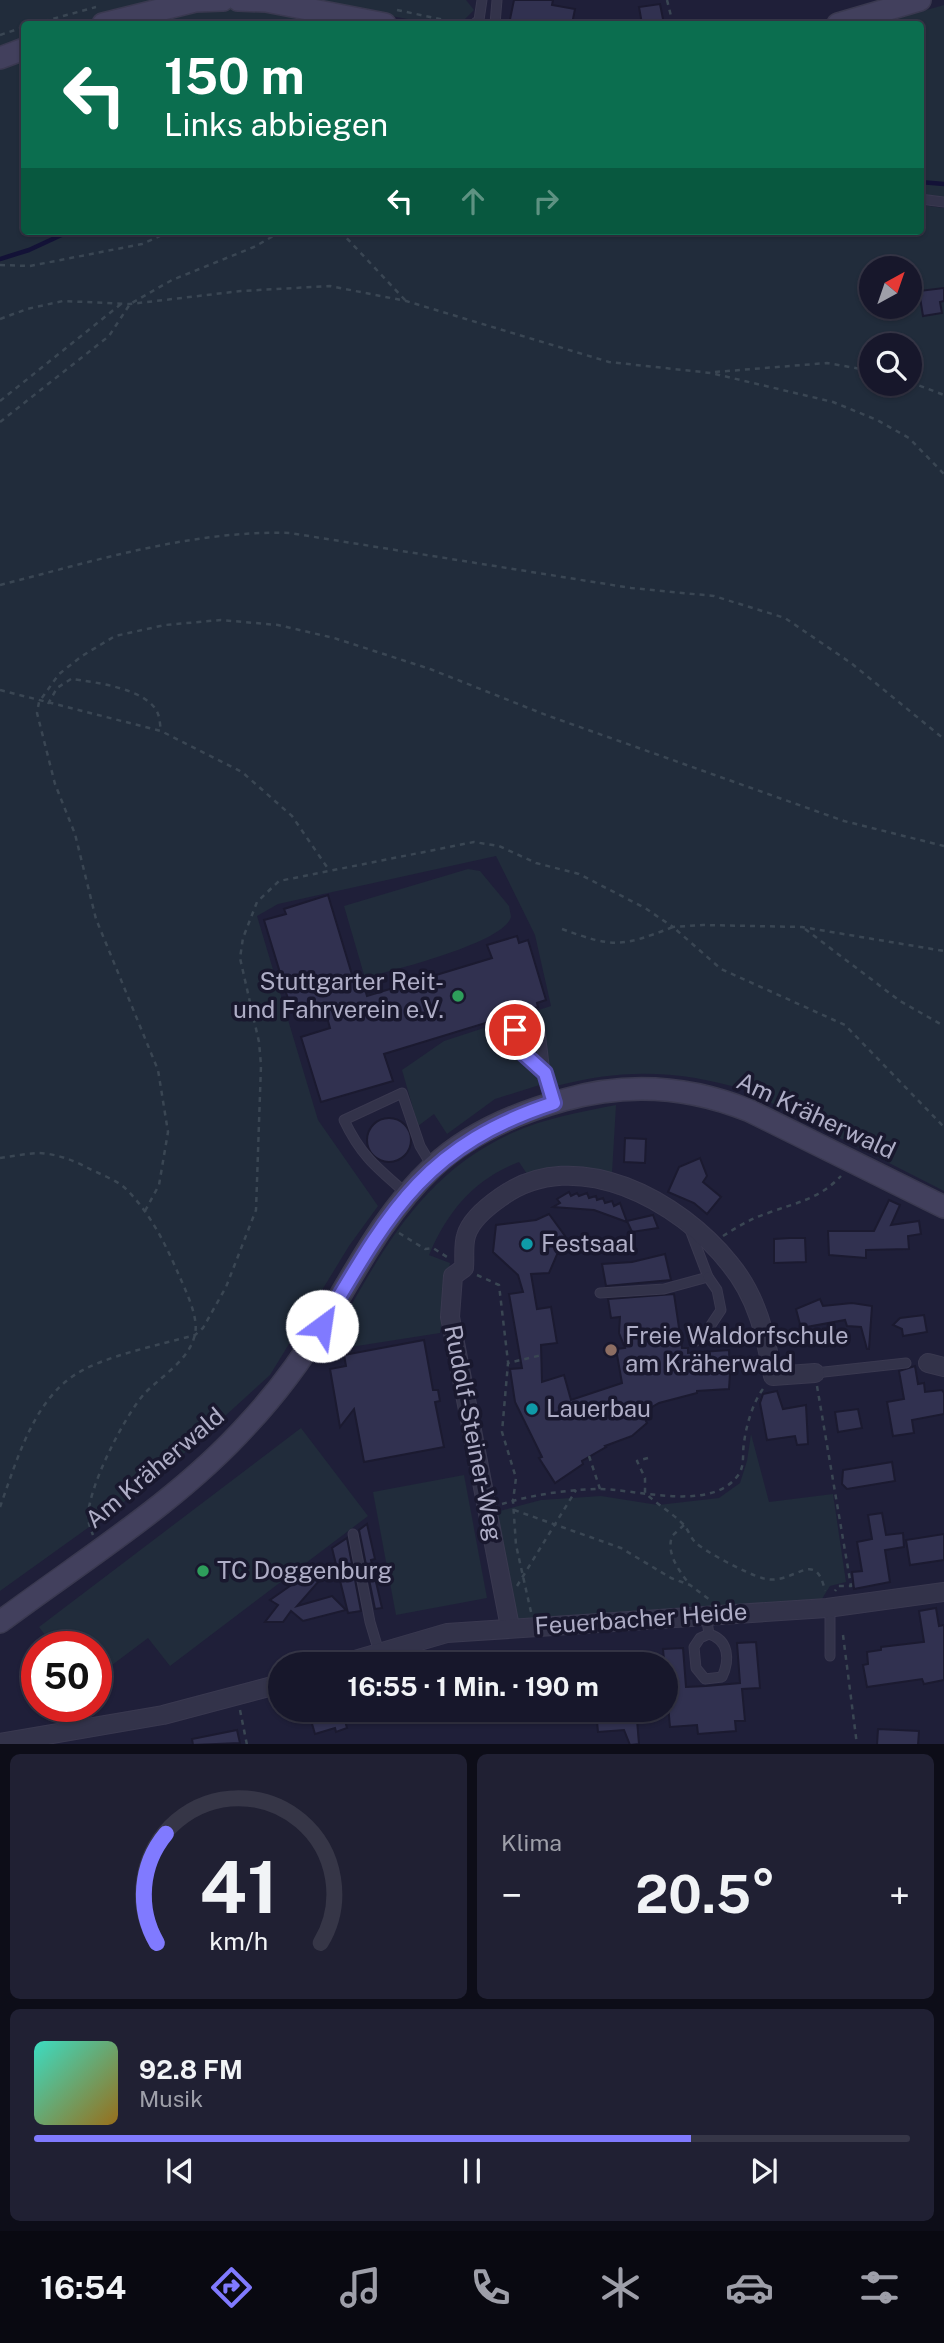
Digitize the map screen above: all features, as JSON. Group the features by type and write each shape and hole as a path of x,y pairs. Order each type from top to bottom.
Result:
{"main road":[{"path":"100,15 195,1 223,0"},
{"path":"238,0 266,1 390,17"},
{"path":"848,21 920,0"},
{"path":"0,58 21,49"},
{"name":"Am Kräherwald","path":"0,1622 208,1464 285,1382 372,1240 408,1195 433,1167 473,1138 502,1122 584,1094 649,1088 720,1098 826,1147 944,1207"}],"street":[{"name":"Rudolf-Steiner-Weg","path":"510,1628 450,1317 453,1276 464,1268 466,1236 491,1203 528,1181 576,1175 600,1179 651,1200 687,1222 732,1265 755,1303 763,1322 773,1377"},
{"path":"773,1377 815,1373"},
{"name":"Feuerbacher Heide","path":"379,1652 447,1633 833,1605 944,1592"},
{"path":"0,1743 163,1715 268,1688"}],"lane":[{"path":"476,21 482,0"},
{"path":"495,21 497,0"},
{"path":"924,200 944,202"},
{"path":"545,1073 524,1054 515,1030 526,1024 539,1023 545,1073 554,1103"},
{"path":"408,1195 375,1168 356,1146 344,1120 402,1093 420,1146 433,1167"},
{"path":"687,1222 708,1277 718,1290 721,1310 709,1328 696,1340"},
{"path":"600,1293 664,1289 708,1277"},
{"path":"815,1373 906,1363"},
{"path":"353,1534 370,1622 379,1652"},
{"path":"830,1656 833,1605"},
{"path":"709,1634 710,1615"},
{"path":"709,1634 720,1637 725,1644 727,1666 722,1677 705,1679 696,1668 694,1647 701,1638 709,1634"}],"path":[{"path":"667,0 672,21"},
{"path":"56,21 100,15"},
{"path":"390,17 433,21"},
{"path":"0,35 21,28"},
{"path":"0,265 30,266 142,244 163,235"},
{"path":"0,422 109,336 130,304 172,280 254,247 275,235"},
{"path":"344,235 406,300"},
{"path":"0,319 27,309 63,301 130,304 241,291 330,286 406,300 609,362 711,373 833,402 877,419 909,438 944,474"},
{"path":"0,401 121,304"},
{"path":"711,373 827,363 859,369"},
{"path":"922,387 944,395"},
{"path":"0,585 156,545 251,532 290,533 631,588 714,596 785,618 851,663 944,739"},
{"path":"145,1211 159,1185 168,1132 158,1070 96,919 75,834 55,784 37,713 39,702 59,674 115,636 165,625 221,621 278,625 334,638 430,669 546,715 844,821 944,846"},
{"path":"48,704 57,688 71,679 99,683 144,698 158,713 161,731"},
{"path":"0,691 161,731 242,772 292,816 329,870"},
{"path":"102,1547 88,1522 90,1507 112,1448 127,1418 144,1394 170,1371 203,1328 226,1287 257,1210 261,1065 259,1042 240,958 243,939 257,902 279,881 474,842 499,846 536,863 579,874 673,927 721,969 845,1025 944,1128"},
{"path":"562,929 598,942 617,944 673,927 802,927 944,951"},
{"path":"802,927 900,1001 944,1026"},
{"path":"0,1158 39,1153 72,1160 123,1186 145,1211 168,1251 195,1322 195,1335"},
{"path":"712,1243 766,1213 805,1202 820,1194 845,1171"},
{"path":"393,1230 425,1250 433,1248 464,1268 499,1285 508,1363 502,1432 516,1478 513,1501 516,1545 531,1615"},
{"path":"0,1507 18,1457 35,1423 56,1391 91,1366 195,1335"},
{"path":"508,1363 542,1355"},
{"path":"815,1373 851,1586 838,1586 833,1605"},
{"path":"488,1508 576,1490 600,1489 696,1497 714,1492 738,1476 753,1408 760,1393 773,1377"},
{"path":"589,1456 600,1489"},
{"path":"645,1493 645,1478 637,1461 648,1458"},
{"path":"506,1604 576,1490"},
{"path":"645,1493 684,1525 695,1542 750,1574 765,1580 779,1580 808,1568 821,1574 833,1605 857,1744"},
{"path":"514,1510 621,1548 671,1578 690,1586 714,1603 710,1615"},
{"path":"684,1525 672,1536 670,1548 677,1568 690,1586"},
{"path":"237,1697 247,1744"}],"shaded area":[{"path":"0,0 170,0 96,21 21,21 21,46 0,53"},
{"path":"306,0 466,0 474,10 463,21 418,21"},
{"path":"944,5 944,197 924,194 924,21 888,21"},
{"path":"258,7 334,21 140,21 196,8"},
{"path":"21,58 21,235 924,235 924,205 944,208 944,1191 746,1090 674,1075 605,1076 556,1086 552,1081 495,1099 447,1134 434,1114 418,1126 402,1070 444,1041 551,1006 535,935 496,856 278,904 257,916 318,1120 378,1206 349,1246 270,1375 156,1479 0,1591 0,67"},
{"path":"468,869 480,871 509,906 511,917 504,927 469,946 365,978 344,906"},
{"path":"616,1105 612,1173 558,1167 527,1174 519,1162 488,1178 454,1211 429,1255 450,1263 440,1333 325,1351 362,1286 401,1226 423,1198 449,1173 478,1151 512,1133 563,1116"},
{"name":"TC Doggenburg","path":"301,1428 368,1516 170,1666 148,1638 112,1665 112,1631 42,1631 39,1627"},
{"path":"751,1434 769,1502 833,1494 846,1582 830,1586 820,1602 512,1625 496,1512 541,1500 601,1496 658,1505 719,1498 740,1483"},
{"path":"464,1475 487,1598 396,1615 373,1492"}],"building":[{"path":"514,0 553,0 552,5 575,9 573,21 510,21"},
{"path":"660,4 663,21 641,21 639,7"},
{"path":"944,288 944,301 940,302 942,313 923,316 922,291"},
{"path":"328,895 356,988 364,986 367,996 492,958 487,945 517,936 519,943 528,940 546,1000 537,1003 538,1007 384,1054 393,1081 321,1102 301,1037 330,1028 323,1003 292,1012 264,920 286,914 284,909"},
{"path":"389,1118 405,1124 411,1140 405,1156 389,1162 373,1156 367,1140 373,1124"},
{"path":"625,1138 646,1139 645,1163 624,1162"},
{"path":"700,1158 707,1176 703,1182 721,1197 707,1214 694,1203 668,1192 679,1167"},
{"path":"569,1192 571,1196 587,1193 589,1198 603,1198 605,1203 612,1201 614,1206 620,1203 627,1222 594,1210 553,1207 560,1203 557,1199"},
{"path":"889,1200 900,1205 891,1225 919,1221 921,1234 908,1236 909,1249 866,1250 866,1258 829,1255 828,1231 874,1231"},
{"path":"549,1214 565,1236 549,1273 531,1274 537,1309 551,1307 557,1343 541,1345 542,1382 564,1375 571,1400 622,1383 616,1349 625,1348 619,1333 620,1317 611,1318 608,1299 674,1294 682,1348 688,1348 688,1353 729,1350 730,1373 729,1389 697,1391 659,1403 642,1413 647,1423 632,1436 605,1446 555,1483 539,1458 542,1457 515,1402 510,1369 522,1368 509,1294 523,1292 518,1275 493,1252 496,1225 536,1220"},
{"path":"653,1215 658,1228 632,1232 627,1221"},
{"path":"805,1238 806,1262 774,1263 774,1239"},
{"path":"665,1254 671,1280 606,1286 602,1264 632,1262"},
{"path":"820,1299 823,1306 852,1303 872,1306 869,1349 861,1327 847,1326 845,1320 801,1328 796,1309"},
{"path":"924,1315 927,1332 903,1336 902,1329 893,1325 900,1318"},
{"path":"424,1340 433,1390 438,1390 440,1401 435,1402 444,1447 364,1462 354,1409 340,1427 330,1369 346,1366 344,1355"},
{"path":"915,1366 918,1384 924,1383 925,1392 942,1390 944,1393 944,1414 912,1420 914,1433 893,1436 887,1402 904,1399 899,1371"},
{"path":"777,1391 783,1409 806,1405 808,1444 797,1445 795,1436 767,1440 760,1403 763,1394"},
{"path":"858,1409 862,1428 838,1432 835,1412"},
{"path":"892,1462 895,1481 847,1489 842,1484 843,1470"},
{"path":"882,1513 886,1535 903,1533 904,1547 885,1550 890,1582 854,1589 852,1572 862,1571 857,1542 872,1539 868,1515"},
{"path":"367,1524 375,1559 371,1560 382,1608 375,1609 359,1530"},
{"path":"944,1534 944,1560 910,1565 906,1540"},
{"path":"347,1538 361,1611 348,1613 332,1548"},
{"path":"310,1572 319,1581 297,1606 332,1596 346,1610 303,1621 291,1611 283,1622 265,1622 278,1605 270,1600"},
{"path":"936,1608 939,1626 944,1625 944,1680 924,1684 922,1679 867,1687 863,1665 868,1664 867,1652 881,1650 881,1647 924,1642 919,1611"},
{"path":"756,1642 760,1688 742,1689 745,1721 735,1721 736,1731 698,1734 697,1725 670,1727 670,1722 678,1722 678,1652 663,1652 663,1649 683,1648 686,1687 706,1686 740,1683 737,1643"},
{"path":"312,1722 345,1722 347,1728 336,1732 335,1728 315,1734"},
{"path":"597,1722 637,1722 639,1744 630,1744 624,1730 598,1732"},
{"path":"878,1729 919,1731 918,1744 877,1744"},
{"path":"237,1730 240,1743 193,1744 192,1739"}],"waterway":[{"path":"924,182 944,184"},
{"path":"0,259 29,250 61,235"}],"place":[{"name":"Stuttgarter Reit- und Fahrverein e.V.","path":"458,996"},
{"name":"Festsaal","path":"527,1244"},
{"name":"Freie Waldorfschule am Kräherwald","path":"611,1350"},
{"name":"Lauerbau","path":"532,1409"},
{"name":"TC Doggenburg","path":"203,1571"}],"route":[{"path":"322,1326 372,1240 433,1167 473,1138 502,1122 554,1103 545,1073 524,1054 515,1030"}]}
